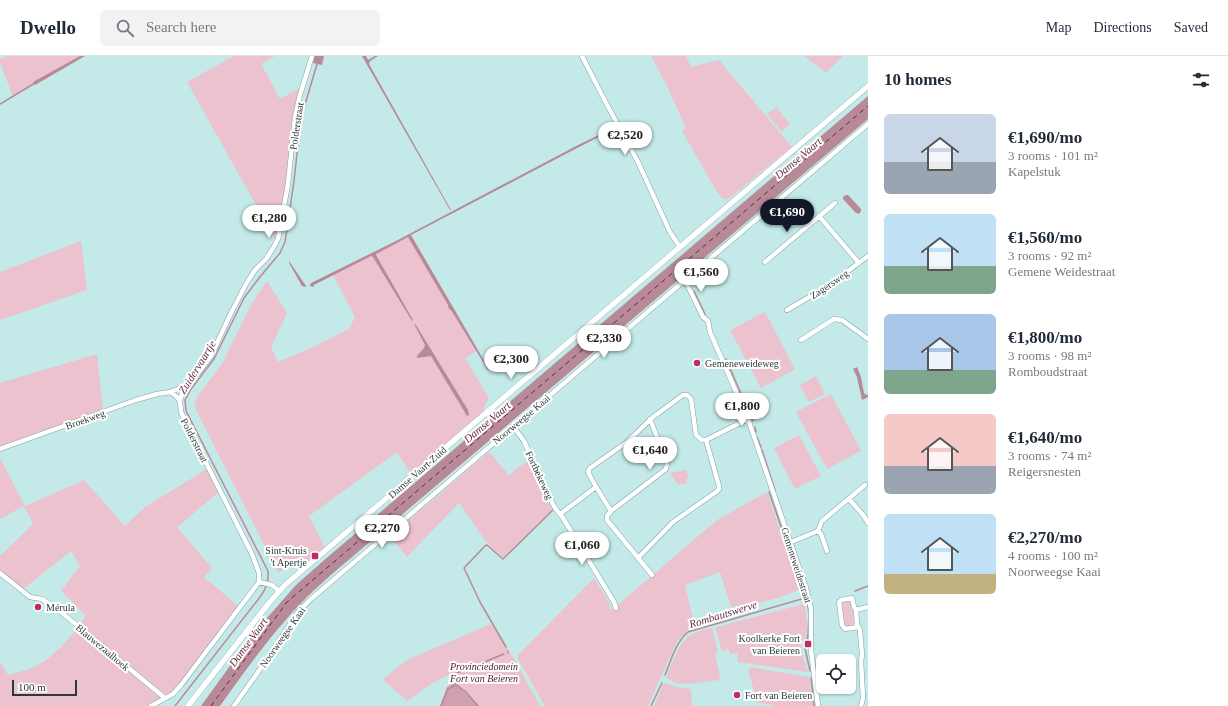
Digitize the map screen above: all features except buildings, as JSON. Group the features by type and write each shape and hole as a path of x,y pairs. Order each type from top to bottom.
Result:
{"street":[{"name":"Polderstraat","path":"261,582 252,554 181,412 180,401 186,386 198,373 210,356 246,284 255,270 272,250 278,239 288,184 295,117 312,56"},
{"path":"582,56 604,101 638,162 670,232 680,247"},
{"name":"Damse Vaart-Zuid","path":"188,706 279,591 868,86"},
{"name":"Noorweegse Kaai","path":"234,706 299,612 311,599 868,124"},
{"path":"765,262 835,203"},
{"path":"819,216 859,263"},
{"name":"Zagersweg","path":"787,310 825,288 868,256"},
{"name":"Gemeneweidestraat","path":"685,280 703,317 708,321 710,332 748,419 791,542 810,604 812,618 811,650 818,706"},
{"path":"801,340 834,319 842,320 868,338"},
{"name":"Broekweg","path":"0,450 136,400 170,392 186,386"},
{"path":"170,392 180,401"},
{"path":"610,511 588,472 590,468 627,442 650,419 683,395 687,395 691,399 696,435 702,440 706,440 748,419"},
{"path":"650,419 667,463 666,469 610,511 607,516 607,520 652,575"},
{"name":"Fortbekeweg","path":"513,426 524,441 543,485 614,602 616,608"},
{"path":"638,558 673,522 716,492 718,489 719,486 706,440"},
{"path":"791,542 818,531 822,521 865,485"},
{"path":"560,514 596,487"},
{"path":"849,499 864,516 868,523"},
{"path":"818,531 821,534 827,552"},
{"name":"Blauwezaalhoek","path":"0,573 30,598 42,599 56,608 165,698"},
{"path":"151,706 173,694 181,685 261,582 270,584 279,591"},
{"path":"858,627 845,629 842,625 839,602 841,600 852,598 856,610 857,626 858,627 860,630 863,698 861,706"},
{"path":"856,610 868,607"},
{"path":"862,682 868,681"}],"green space":[{"path":"8,56 84,56 13,97 0,62 0,59"},
{"path":"234,56 275,56 261,64 280,99 300,88 287,180 275,239 187,82"},
{"path":"651,56 686,56 691,67 719,60 792,147 728,199 723,199 717,192 682,131 686,128 666,84"},
{"path":"804,56 843,56 826,73"},
{"path":"776,107 790,124 781,131 767,114"},
{"path":"409,236 477,351 465,358 489,398 484,407 484,413 411,474 397,452 309,516 325,548 304,566 299,560 288,569 278,572 195,408 195,402 199,394 222,364 252,303 267,281 287,313 271,347 278,362 311,348 349,329 355,317 332,273"},
{"path":"81,241 87,290 0,320 0,272"},
{"path":"765,312 795,369 761,388 730,330"},
{"path":"97,354 103,410 0,449 0,383"},
{"path":"816,376 825,394 809,402 800,385"},
{"path":"831,394 861,451 827,469 796,412"},
{"path":"799,435 821,476 795,489 774,448"},
{"path":"489,452 509,475 528,460 538,484 552,510 503,557 487,543 459,503 407,557 390,536"},
{"path":"0,458 25,506 84,480 125,526 145,507 207,469 219,492 177,527 212,568 204,577 238,606 173,694 151,706 0,706 0,662 8,675 35,666 44,661 60,648 86,616 61,591 80,566 71,551 22,590 0,570 0,556 33,524 24,506 0,519"},
{"path":"686,470 689,479 686,479 687,483 678,485 670,473"},
{"path":"767,492 800,589 784,596 766,601 731,607 720,572 685,585 695,628 689,630 676,643 648,706 545,706 518,659 518,655 594,578 609,602 610,609 612,610 717,520"},
{"path":"844,601 852,602 853,626 845,626 842,603"},
{"path":"804,604 807,619 807,630 801,644 802,654 808,672 738,662 737,653 730,654 729,649 722,651 716,630 717,627"},
{"name":"Provinciedomein Fort van Beieren","path":"491,624 516,662 540,706 440,706 447,687 454,684 449,675 432,683 407,701 383,680 409,659"},
{"path":"712,628 718,652 715,653 720,677 719,680 688,684 677,683 666,678 679,648 687,638 696,632"},
{"path":"750,667 809,677 813,706 777,706 757,702 748,669"},
{"path":"664,683 676,687 691,689 692,706 654,706"}],"shaded area":[{"path":"455,682 479,706 440,706 447,687"}],"water":[{"path":"80,56 85,56 35,85 33,82"},
{"path":"314,56 324,56 322,65 313,63"},
{"path":"362,56 366,56 368,60 378,56 370,61 369,64 451,210 450,210"},
{"name":"Damse Vaart","path":"868,96 868,119 332,574 307,597 272,636 220,706 201,706 253,634 296,585"},
{"path":"615,127 615,129 411,235 489,369 488,370 449,309 408,237 376,255 413,320 412,321 371,256 314,285 313,287 310,286 311,283 396,241"},
{"path":"846,195 848,195 861,209 859,214 856,213 843,199"},
{"path":"289,261 306,286 305,287 302,286"},
{"path":"414,324 468,410 469,415 467,416 431,356 417,358 425,345"},
{"path":"857,367 861,377 864,393 866,395 868,394 868,397 862,400 857,377 853,369"}],"waterway":[{"name":"Zuidervaartje","path":"175,706 260,597 267,582 268,571 186,411 185,400 191,389 214,359 244,298 280,253 285,242 301,118 317,64"},
{"path":"0,104 35,83"},
{"name":"Rombautswerve","path":"694,291 705,314"},
{"name":"Rombautswerve","path":"726,359 753,421"},
{"name":"Rombautswerve","path":"755,427 756,432"},
{"name":"Rombautswerve","path":"757,437 761,447"},
{"name":"Rombautswerve","path":"762,450 775,490"},
{"name":"Rombautswerve","path":"769,492 802,587"},
{"path":"506,647 480,602 464,568 487,545 503,559 554,509"},
{"path":"855,591 868,586"},
{"name":"Rombautswerve","path":"665,675 671,658 680,641 688,632 805,598 805,593"},
{"path":"805,598 809,615 808,634 805,648 810,671"},
{"path":"453,676 452,675 504,654"},
{"path":"811,678 814,706"},
{"name":"Rombautswerve","path":"651,706 662,683"},
{"name":"Rombautswerve","path":"441,706 448,689 456,685 465,691 478,706"}],"ferry route":[{"path":"211,706 287,602 868,106"}],"place":[{"name":"Gemeneweideweg","path":"697,363"},
{"name":"Sint-Kruis 't Apertje","path":"315,556"},
{"name":"Mérula","path":"38,607"},
{"name":"Koolkerke Fort van Beieren","path":"808,644"},
{"name":"Fort van Beieren","path":"737,695"}]}
